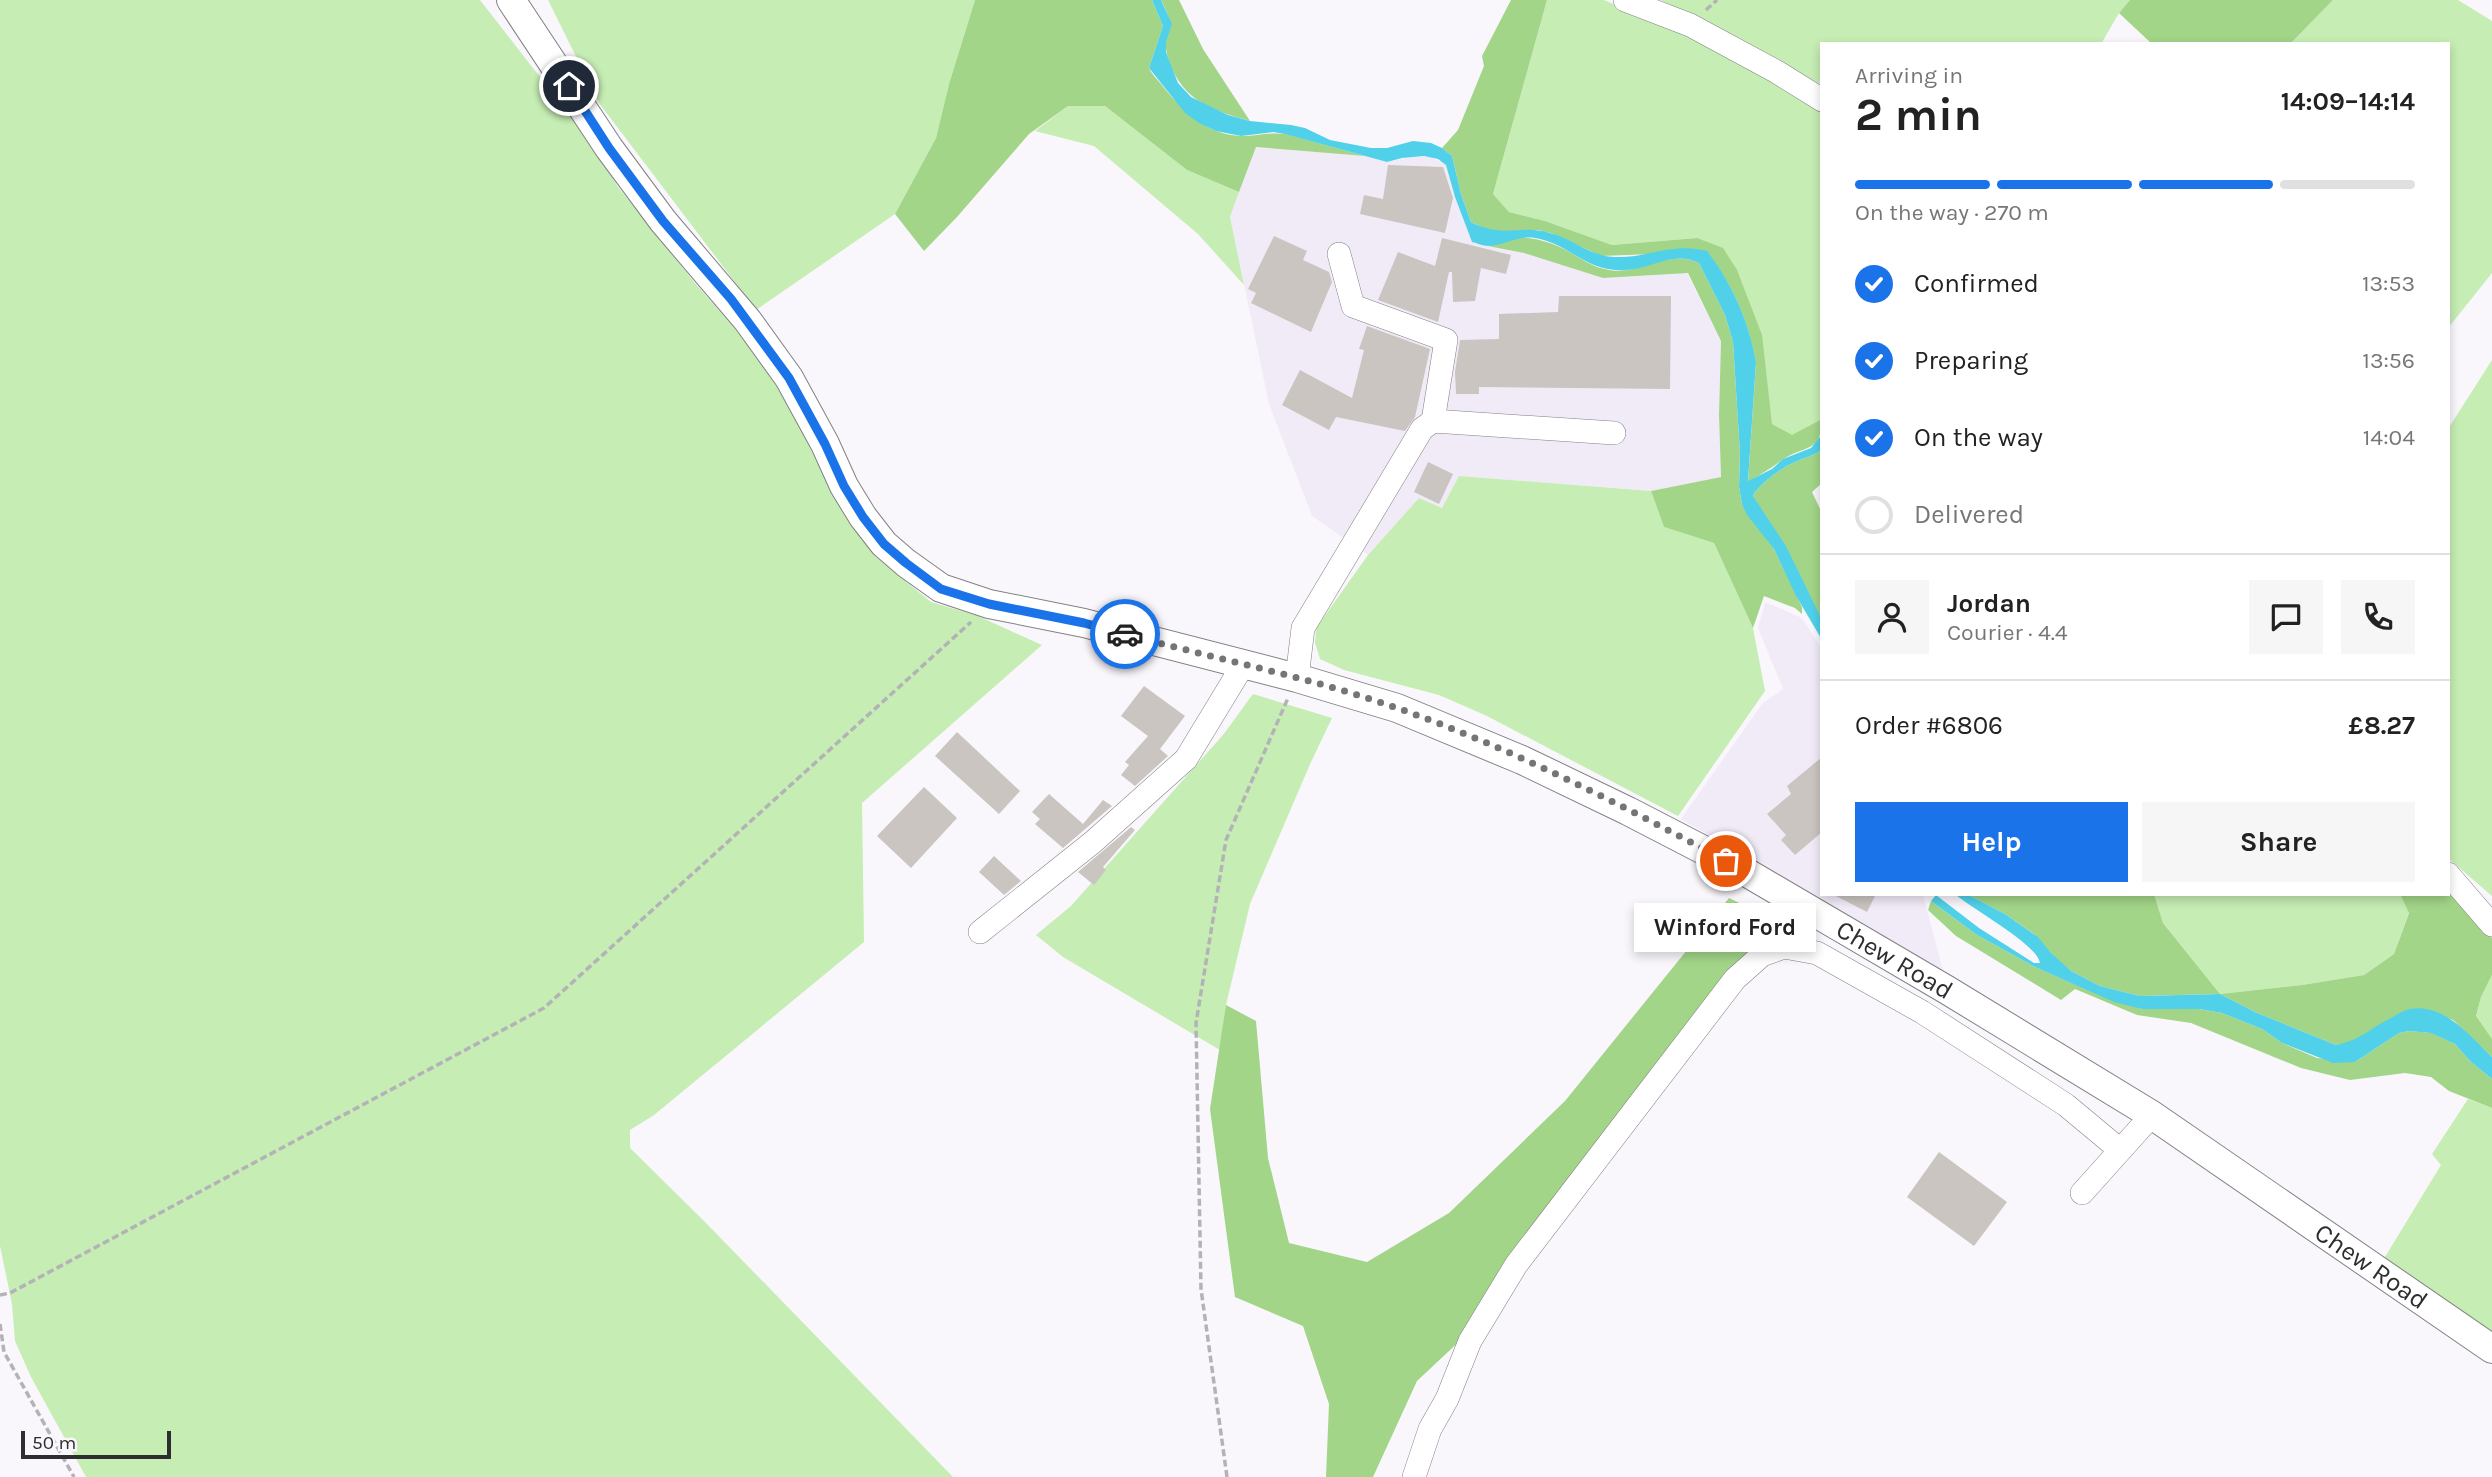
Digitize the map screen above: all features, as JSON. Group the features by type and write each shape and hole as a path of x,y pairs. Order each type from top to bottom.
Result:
{"main road":[{"name":"Chew Road","path":"511,0 609,148 663,221 748,321 789,378 825,444 844,486 870,526 884,544 941,589 989,604 1084,623 1297,678 1397,708 1522,760 1689,841 1947,990 2152,1115 2492,1349"}],"street":[{"path":"1625,0 1690,25 1820,99"},
{"path":"1339,254 1353,306 1446,340 1433,421"},
{"path":"1297,678 1303,628 1422,429 1433,421 1614,433"},
{"path":"980,933 1093,842 1186,759 1243,665"},
{"path":"2450,876 2492,925"},
{"path":"1414,1477 1430,1429 1447,1399 1470,1341 1516,1265 1735,979 1762,955 1784,947 1817,953 1922,1012 2066,1105 2120,1150"},
{"path":"2082,1193 2152,1115"}],"path":[{"path":"0,1295 10,1293 544,1009 989,604"},
{"path":"1227,1477 1202,1289 1196,1023 1226,840 1297,678"},
{"path":"0,1324 4,1353 74,1477"}],"shaded area":[{"path":"1255,147 1365,156 1387,162 1411,157 1430,157 1446,164 1472,242 1524,253 1603,278 1687,273 1721,341 1721,477 1651,491 1459,476 1442,508 1419,498 1368,555 1312,516 1269,404 1230,217"},
{"path":"1765,602 1802,618 1820,646 1820,896 1924,896 1943,971 1681,819 1762,704 1783,689 1758,628"}],"green space":[{"path":"0,0 480,0 589,140 618,187 750,346 788,403 831,490 876,557 931,602 978,616 1042,645 862,803 864,942 654,1115 630,1130 630,1148 953,1477 86,1477 31,1377 15,1341 12,1304 0,1246"},
{"path":"548,0 975,0 949,84 936,138 895,214 756,310 599,103"},
{"path":"975,0 1152,0 1163,26 1149,68 1190,115 1208,127 1230,135 1286,134 1365,156 1256,147 1239,192 1187,170 1105,106 1068,106 1029,134 924,251 895,214 936,138 949,84"},
{"path":"1161,0 1179,0 1203,49 1250,121 1212,108 1183,87 1167,53 1169,21"},
{"path":"1511,0 1547,0 1493,194 1509,212 1545,221 1612,245 1697,238 1723,248 1737,270 1762,335 1772,424 1792,435 1820,420 1820,434 1815,443 1790,455 1748,482 1756,362 1739,304 1725,277 1707,252 1601,256 1551,233 1538,230 1502,232 1471,222 1452,156 1442,148 1458,130 1484,66 1482,56"},
{"path":"1547,0 1604,0 1687,35 1774,82 1820,111 1820,420 1792,436 1772,424 1766,382 1697,238 1612,245 1545,221 1509,212 1493,194"},
{"path":"1660,0 2130,0 2102,42 1820,42 1820,84"},
{"path":"2130,0 2333,0 2292,42 2150,42 2119,13"},
{"path":"2333,0 2458,0 2492,21 2492,273 2450,326 2450,42 2292,42"},
{"path":"1068,106 1105,106 1187,170 1239,192 1230,217 1244,285 1198,234 1094,146 1035,131"},
{"path":"1519,237 1549,243 1609,270 1621,271 1677,258 1699,263 1725,315 1733,342 1742,504 1774,549 1802,607 1802,614 1795,608 1764,596 1753,628 1714,543 1664,527 1651,491 1721,477 1721,341 1688,273 1603,278 1524,253 1488,246"},
{"path":"2492,360 2492,896 2450,860 2450,426"},
{"path":"1820,451 1820,485 1812,492 1820,509 1820,616 1753,496 1781,469"},
{"path":"1459,476 1651,491 1664,527 1714,543 1753,628 1765,691 1678,816 1487,716 1439,695 1344,670 1320,659 1315,643 1316,628 1368,555 1419,498 1442,508"},
{"path":"1253,694 1332,718 1250,904 1226,1005 1220,1050 1063,957 1036,935 1071,906 1223,735"},
{"path":"2450,887 2492,938 2492,975 2481,997 2476,1016 2492,1039 2492,1057 2453,1020 2421,1009 2408,1010 2349,1043 2336,1045 2255,1012 2220,994 2364,975 2394,954 2409,913 2401,896 2450,896"},
{"path":"1971,896 2155,896 2163,923 2220,994 2140,996 2100,986 2071,971 2056,959 2034,934 2005,914"},
{"path":"2155,896 2401,896 2409,912 2394,954 2364,975 2220,994 2163,923"},
{"path":"1729,898 1775,920 1482,1320 1417,1381 1373,1477 1326,1477 1329,1404 1303,1326 1235,1297 1210,1109 1226,1005 1256,1021 1268,1158 1289,1243 1367,1262 1449,1213 1565,1101"},
{"path":"1931,901 1977,935 2035,967 2090,991 2142,1009 2199,1009 2222,1013 2262,1029 2282,1043 2317,1058 2355,1062 2399,1033 2432,1033 2455,1044 2492,1079 2492,1108 2449,1091 2431,1077 2405,1073 2350,1080 2301,1068 2191,1023 2137,1015 2075,989 2061,1000 1956,936 1928,910"},
{"path":"2492,975 2492,1039 2476,1017 2481,997"},
{"path":"2468,1099 2492,1108 2492,1336 2387,1263 2385,1257 2441,1165 2432,1154"}],"water":[{"path":"1152,0 1161,0 1172,24 1166,52 1178,83 1191,97 1228,115 1250,121 1305,128 1330,140 1371,148 1387,148 1413,141 1431,143 1452,156 1471,222 1483,227 1503,231 1530,230 1550,233 1598,254 1616,257 1682,248 1707,251 1738,304 1749,332 1756,362 1748,481 1772,469 1783,459 1811,448 1820,437 1820,451 1781,469 1753,496 1786,546 1820,616 1820,637 1795,594 1774,549 1747,515 1742,504 1733,342 1725,315 1699,263 1680,258 1636,269 1612,270 1589,263 1559,246 1535,238 1523,238 1494,246 1482,245 1472,242 1446,165 1438,159 1424,156 1387,162 1285,134 1273,132 1241,136 1216,131 1185,113 1149,68 1163,26"},
{"path":"1937,896 1979,928 2034,963 2040,963 2028,946 1958,896 1971,896 2005,914 2038,937 2071,971 2100,986 2140,996 2220,994 2255,1012 2336,1045 2359,1037 2406,1010 2422,1008 2434,1011 2456,1023 2492,1057 2492,1079 2455,1044 2431,1033 2399,1033 2355,1062 2333,1063 2282,1043 2262,1029 2222,1013 2199,1009 2142,1009 2114,1002 2035,967 1977,935 1931,901"}],"building":[{"path":"1388,165 1443,167 1453,198 1445,233 1360,214 1364,195 1383,199"},
{"path":"1274,236 1307,251 1303,260 1329,272 1332,282 1311,332 1251,303 1256,293 1248,289"},
{"path":"1442,238 1511,255 1506,274 1481,268 1475,301 1453,302 1452,272 1449,272 1438,322 1378,300 1398,252 1435,266"},
{"path":"1559,296 1671,296 1670,389 1479,387 1479,394 1456,394 1455,372 1460,340 1499,339 1499,314 1558,312"},
{"path":"1367,326 1430,349 1415,417 1405,431 1336,417 1329,430 1282,405 1300,370 1352,398 1364,350 1359,349"},
{"path":"1428,462 1453,474 1439,504 1414,492"},
{"path":"1144,686 1185,716 1160,749 1168,756 1135,786 1121,775 1129,765 1125,762 1148,736 1121,716"},
{"path":"957,732 1020,791 999,814 935,756"},
{"path":"1820,759 1820,834 1795,855 1781,840 1786,835 1767,814 1791,794 1787,786"},
{"path":"924,787 957,818 911,868 877,836"},
{"path":"1049,794 1083,824 1103,800 1112,806 1063,848 1035,824 1040,819 1032,812"},
{"path":"1131,827 1135,830 1103,867 1106,870 1094,885 1078,872"},
{"path":"994,856 1021,881 1004,895 979,872"},
{"path":"1836,896 1875,896 1867,912"},
{"path":"1939,1152 2007,1202 1974,1246 1907,1197"}],"way so far":[{"path":"1125,634 1297,678 1397,708 1522,760 1726,861"}],"place":[{"name":"Winford Ford","path":"1726,861"}],"route":[{"path":"569,86 609,148 663,221 731,299 789,378 805,404 844,486 884,544 941,589 989,604 1125,634"}]}
